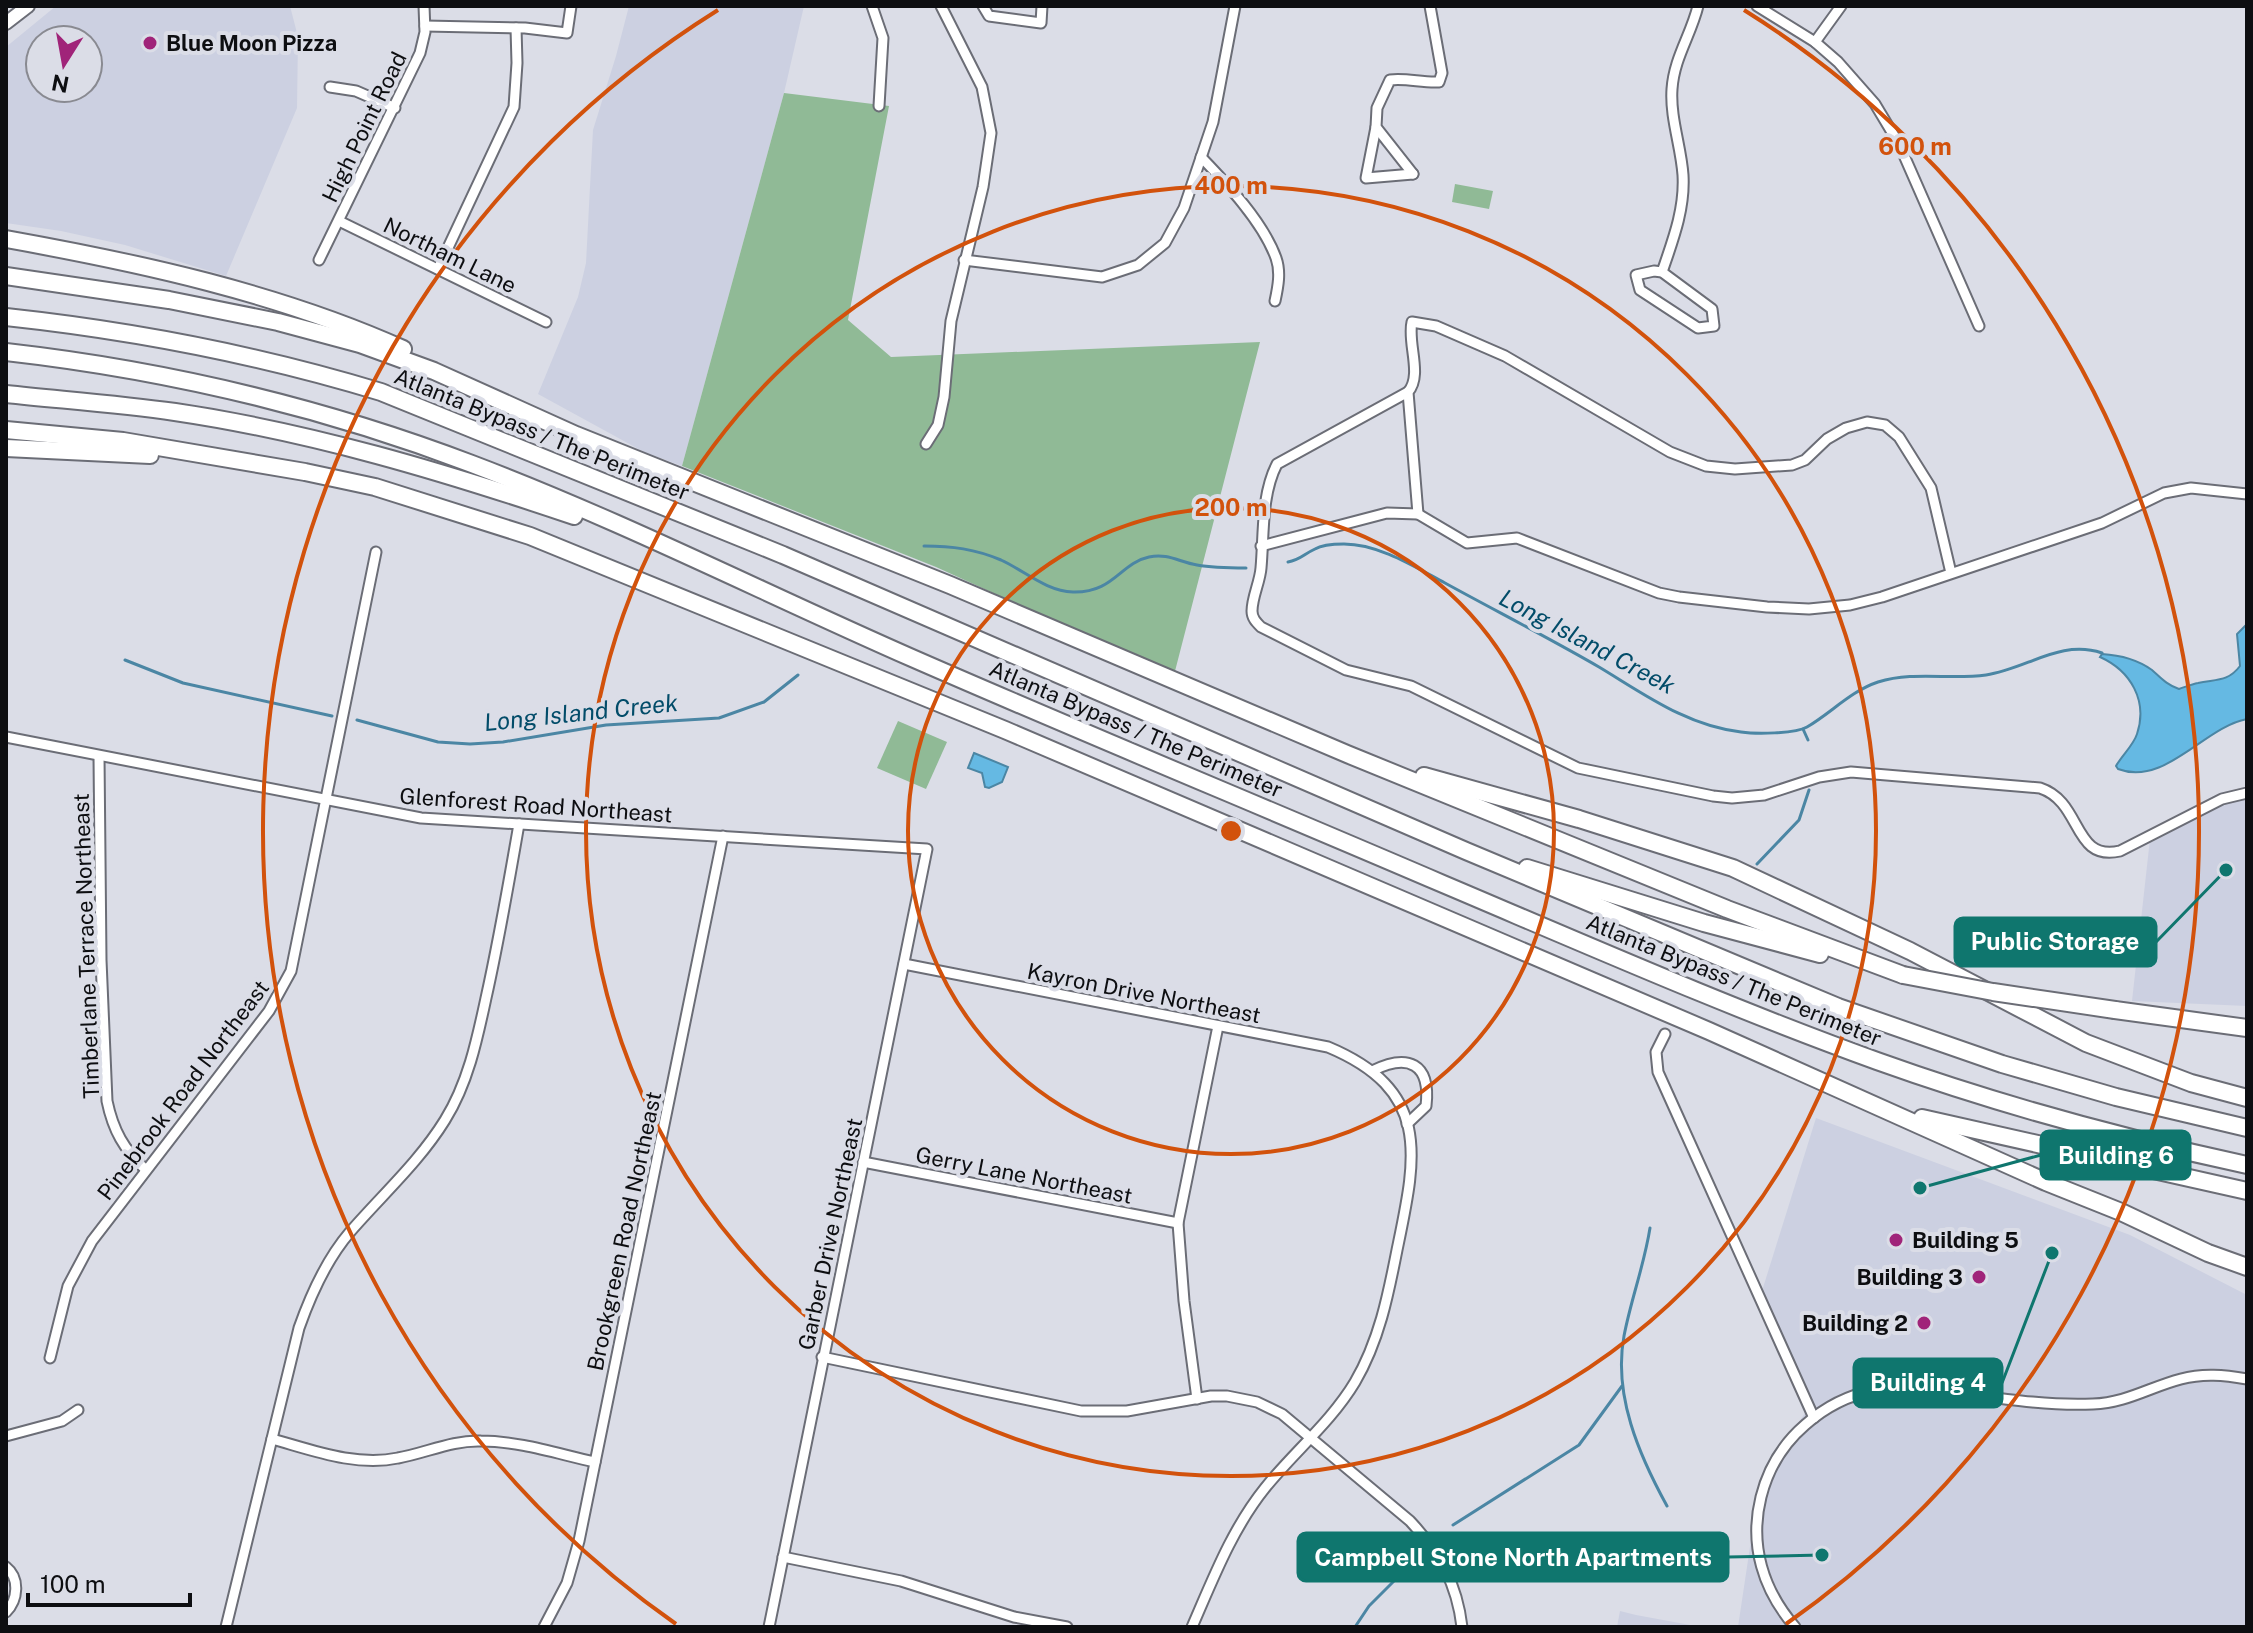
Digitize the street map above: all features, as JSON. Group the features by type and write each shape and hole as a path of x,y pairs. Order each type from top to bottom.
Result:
{"highway":[{"path":"6,239 164,271 328,320 482,385 576,435"},
{"path":"6,276 191,304 321,333 434,371 576,435 950,585 1347,754 1727,909 1903,975"},
{"name":"Atlanta Bypass / The Perimeter","path":"6,317 106,328 201,345 330,376 381,392 783,555 1784,986 1906,1033 2060,1081 2247,1128"},
{"name":"Atlanta Bypass / The Perimeter","path":"6,352 158,374 274,401 471,464 559,499 932,667 1778,1023 1879,1062 1993,1099 2107,1132 2247,1165"},
{"path":"6,394 176,412 337,446 501,492 660,545"},
{"path":"6,430 123,441 235,459 375,487 530,536 1019,736 1886,1109 2209,1254 2247,1267"},
{"path":"6,448 235,459"},
{"path":"1347,754 1579,819 1733,868 1910,951 2086,1043 2191,1083 2247,1098"},
{"path":"1466,851 1745,935 1903,975 1993,992 2247,1028"},
{"path":"1886,1109 2247,1191"}],"main road":[{"path":"6,23 28,6"}],"street":[{"name":"High Point Road","path":"319,260 420,53 425,26 424,6"},
{"path":"425,26 516,28 567,33 571,6"},
{"path":"872,6 883,38 879,106"},
{"path":"926,444 938,425 944,397 951,321 983,187 991,133 982,87 941,6"},
{"path":"983,6 989,16 1041,23 1042,6"},
{"path":"964,260 1102,277 1138,265 1165,243 1184,208 1213,122 1235,6"},
{"path":"1376,127 1413,174 1366,178 1377,108 1390,80 1407,78 1439,82 1442,73 1430,6"},
{"path":"1662,272 1679,220 1683,195 1683,172 1672,108 1673,79 1679,52 1698,6"},
{"path":"1757,6 1815,42 1859,84 1892,130 1979,326"},
{"path":"1815,42 1841,6"},
{"path":"438,269 514,107 516,28"},
{"path":"330,87 356,91 395,108"},
{"path":"1201,157 1231,189 1277,259 1279,283 1275,301"},
{"name":"Northam Lane","path":"339,221 546,322"},
{"path":"1662,272 1712,309 1714,326 1698,328 1640,290 1636,275 1662,272"},
{"path":"1951,573 1931,488 1899,437 1885,425 1867,422 1846,428 1827,439 1805,460 1792,465 1735,469 1706,466 1670,452 1505,356 1423,322 1412,322 1409,335 1415,379 1408,392 1277,464 1272,473 1261,546 1261,570 1252,610 1254,619 1261,627 1346,670 1411,686 1555,758 1602,775 1732,798 1764,795 1819,777 1851,772 2040,788 2052,792 2063,802 2089,846 2098,852 2109,853 2120,851 2222,799 2247,793"},
{"path":"1408,392 1418,514"},
{"path":"1261,546 1387,513 1418,514 1467,543 1517,538 1659,593 1767,607 1809,609 1850,605 1951,573 2102,523 2164,493 2191,488 2247,494"},
{"name":"Pinebrook Road Northeast","path":"50,1358 61,1307 77,1266 92,1241 284,988 296,954 376,552"},
{"name":"Glenforest Road Northeast","path":"6,737 421,818 927,849"},
{"name":"Timberlane Terrace Northeast","path":"99,756 101,960 107,1101 119,1140 146,1170"},
{"path":"226,1627 299,1328 319,1278 350,1232 427,1147 463,1083 475,1047 500,936 519,824"},
{"name":"Brookgreen Road Northeast","path":"544,1627 567,1583 579,1541 723,836"},
{"name":"Garber Drive Northeast","path":"769,1627 927,849"},
{"name":"Kayron Drive Northeast","path":"904,964 1328,1047 1352,1057 1372,1071 1393,1095 1407,1124 1413,1149 1412,1176 1381,1322 1354,1383 1334,1412 1265,1488 1240,1523 1192,1627"},
{"path":"1197,1399 1184,1301 1178,1223 1218,1026"},
{"path":"1665,1034 1656,1052 1658,1072 1814,1418"},
{"path":"1372,1071 1392,1061 1411,1064 1420,1070 1428,1087 1426,1106 1407,1124"},
{"name":"Gerry Lane Northeast","path":"863,1162 1178,1223"},
{"path":"822,1357 1081,1411 1127,1411 1227,1396 1257,1402 1282,1414 1311,1437 1410,1521 1429,1541 1453,1583 1462,1627"},
{"path":"1795,1627 1776,1603 1759,1560 1757,1526 1763,1489 1777,1458 1799,1431 1814,1418 1853,1396 1894,1387 2033,1402 2090,1404 2132,1398 2193,1376 2247,1379"},
{"path":"6,1436 62,1421 78,1410"},
{"path":"272,1439 363,1460 397,1459 450,1443 479,1440 595,1462"},
{"path":"783,1557 901,1581 1014,1617 1067,1627"},
{"path":"6,1567 14,1573 16,1583 11,1608 6,1612"}],"shaded area":[{"path":"56,6 290,6 298,37 297,108 226,276 125,245 6,223 6,47 24,32 24,104 104,104 104,24 34,24"},
{"path":"629,6 804,6 784,93 682,466 644,452 538,394 578,297 586,263 593,130"},
{"path":"2245,790 2247,1006 2132,1001 2151,830"},
{"path":"1816,1118 2130,1235 2247,1295 2247,1627 1738,1627 1760,1480 1811,1404 1757,1307"},
{"path":"1620,1611 1636,1615 1701,1627 1617,1627"}],"green space":[{"path":"784,93 889,106 848,320 891,357 1260,342 1174,675 936,567 682,466"},
{"path":"1455,184 1493,191 1489,209 1452,202"},
{"path":"898,721 947,742 926,789 877,768"}],"water":[{"path":"2247,624 2247,719 2231,724 2152,770 2135,772 2118,769 2116,766 2137,734 2140,710 2128,679 2100,657 2102,654 2141,663 2179,689 2231,675 2240,666 2237,634"},
{"path":"974,753 1008,767 1002,782 985,787 982,773 968,768"}],"waterway":[{"name":"Long Island Creek","path":"1288,562 1329,545 1357,545 1383,552 1561,646 1684,716 1721,729 1741,732 1775,733 1807,727 1859,691 1878,682 1918,676 1986,675 2058,652 2087,650 2102,653"},
{"name":"Long Island Creek","path":"924,546 982,553 1045,584 1073,592 1098,588 1139,560 1156,556 1209,567 1246,568"},
{"name":"Long Island Creek","path":"125,660 183,683 332,716"},
{"name":"Long Island Creek","path":"357,720 438,742 503,742 606,725 719,718 764,702 798,675"},
{"path":"1803,729 1808,740"},
{"path":"1757,864 1799,820 1809,790"},
{"path":"1650,1228 1624,1336 1622,1380 1638,1445 1667,1506"},
{"path":"1453,1525 1579,1445 1622,1386"},
{"path":"1355,1627 1369,1606 1404,1571"}],"place":[{"name":"Blue Moon Pizza","path":"150,43"},
{"name":"Public Storage","path":"2226,870"},
{"name":"Building 6","path":"1920,1188"},
{"name":"Building 5","path":"1896,1240"},
{"name":"Building 4","path":"2052,1253"},
{"name":"Building 3","path":"1979,1277"},
{"name":"Building 2","path":"1924,1323"},
{"name":"Campbell Stone North Apartments","path":"1822,1555"}]}
